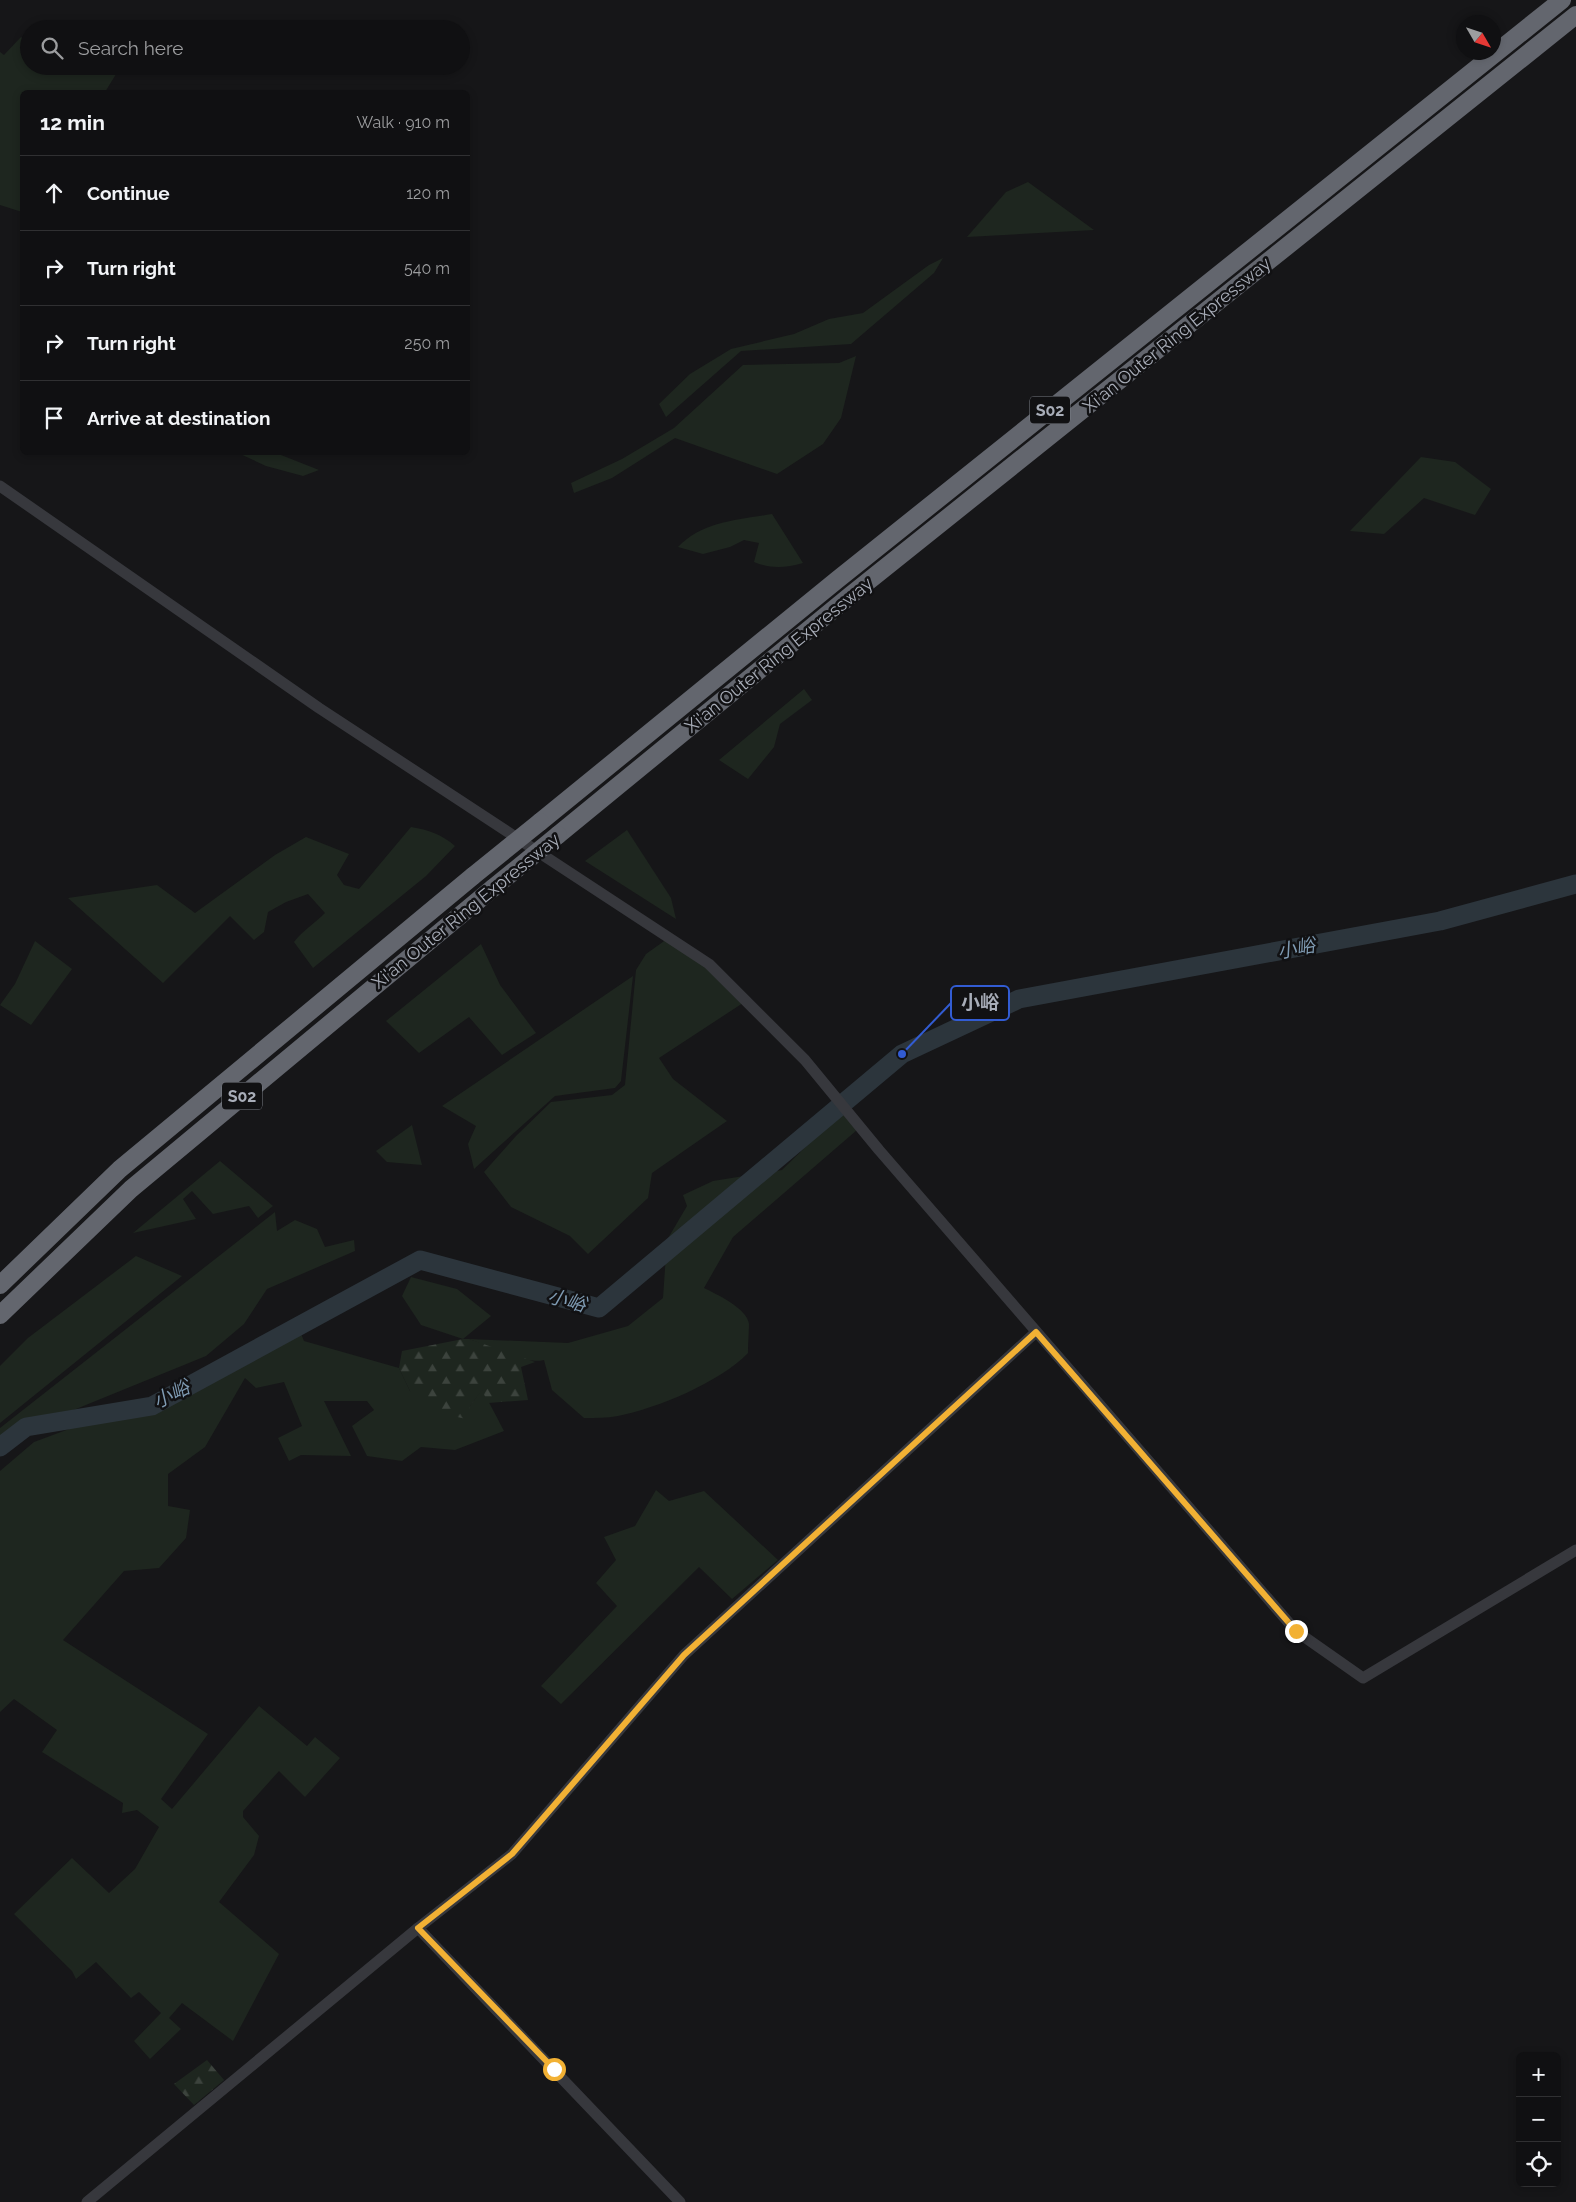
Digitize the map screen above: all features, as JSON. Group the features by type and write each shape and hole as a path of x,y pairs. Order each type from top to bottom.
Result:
{"highway":[{"name":"Xi'an Outer Ring Expressway","path":"0,1285 120,1170 473,876 837,580 1562,0"},
{"name":"Xi'an Outer Ring Expressway","path":"0,1315 131,1190 493,888 851,595 1576,15"}],"street":[{"path":"0,486 319,708 709,964 805,1060 879,1150 1296,1631 1363,1678 1576,1550"},
{"path":"87,2202 418,1928 512,1854 684,1655 1036,1332"},
{"path":"418,1928 680,2202"}],"green space":[{"path":"20,38 20,75 115,75 106,90 20,90 20,211 0,205 0,52 4,55"},
{"path":"1028,182 1094,230 967,237 1006,192"},
{"path":"943,258 934,273 851,344 741,351 666,417 659,404 690,374 731,349 794,334 829,319 863,313 929,265"},
{"path":"856,356 841,418 823,444 777,474 675,438 612,478 574,493 571,483 622,459 674,428 743,365 839,363"},
{"path":"242,455 281,455 319,470 303,476 266,466"},
{"path":"1421,457 1455,462 1491,489 1475,515 1424,498 1384,534 1350,531"},
{"path":"772,514 803,563 778,567 754,562 759,543 744,540 730,547 703,554 678,547 688,538 710,527 734,520"},
{"path":"804,689 812,700 780,724 774,747 748,779 719,760"},
{"path":"411,827 434,833 445,838 455,846 426,876 313,968 294,942 325,913 308,894 286,902 268,912 264,932 254,940 230,916 163,983 68,898 157,885 195,913 275,855 306,837 349,854 337,875 344,885 359,889"},
{"path":"627,830 671,898 676,919 585,861"},
{"path":"667,939 716,970 746,1001 659,1058 673,1079 727,1121 652,1173 648,1198 588,1254 570,1236 511,1207 484,1172 516,1136 551,1102 612,1095 625,1085 636,970 646,954"},
{"path":"35,941 72,969 31,1025 0,1005 15,984"},
{"path":"481,944 500,985 536,1033 502,1055 469,1017 419,1053 386,1021"},
{"path":"633,976 621,1081 615,1088 555,1096 474,1169 468,1144 476,1126 442,1106"},
{"path":"841,1112 857,1130 733,1237 704,1288 737,1307 743,1312 749,1324 748,1353 722,1374 688,1392 651,1407 618,1416 584,1418 552,1390 544,1360 535,1361 516,1358 469,1339 568,1343 628,1326 663,1298 667,1240 687,1206 683,1195 713,1181 782,1170"},
{"path":"412,1125 422,1165 387,1162 376,1151"},
{"path":"220,1161 273,1206 258,1218 249,1206 213,1214 192,1191 183,1199 196,1219 133,1233"},
{"path":"275,1212 277,1231 295,1220 317,1229 325,1247 354,1240 355,1251 267,1289 244,1324 206,1356 0,1440 0,1428"},
{"path":"136,1256 182,1276 0,1423 0,1366 28,1338"},
{"path":"411,1277 457,1289 491,1316 463,1339 421,1325 402,1296"},
{"path":"295,1319 304,1341 399,1368 410,1391 470,1406 482,1389 504,1431 455,1450 421,1447 402,1461 367,1456 352,1426 374,1410 367,1401 324,1401 351,1456 301,1455 289,1461 278,1438 302,1426 284,1382 256,1388 245,1378 205,1447 168,1474 168,1506 190,1510 186,1538 159,1568 124,1571 63,1640 208,1734 161,1799 172,1809 259,1706 307,1746 315,1737 340,1758 305,1797 279,1771 243,1811 243,1817 259,1836 254,1855 219,1902 279,1954 233,2041 182,2003 169,2018 181,2029 150,2059 134,2041 161,2013 139,1992 131,1998 96,1962 76,1979 72,1971 14,1914 72,1858 109,1893 135,1869 159,1827 137,1810 122,1813 123,1803 42,1752 57,1730 14,1699 0,1712 0,1471 34,1442 193,1383 276,1336"},
{"path":"469,1339 535,1362 521,1367 528,1400 488,1403 482,1390 470,1406 466,1419 436,1412 425,1406 410,1391 399,1368 402,1351"},
{"path":"656,1490 669,1501 704,1491 778,1560 732,1599 699,1567 561,1704 541,1686 617,1606 596,1583 616,1560 604,1537 635,1526"},
{"path":"207,2060 224,2080 194,2105 174,2084"}],"waterway":[{"name":"小峪","path":"0,1447 26,1427 152,1406 420,1260 599,1308 902,1054 1019,999 1440,921 1576,884"}],"place":[{"name":"小峪","path":"902,1054"}],"route":[{"path":"554,2069 418,1928 512,1854 684,1655 1036,1332 1296,1631"}]}
